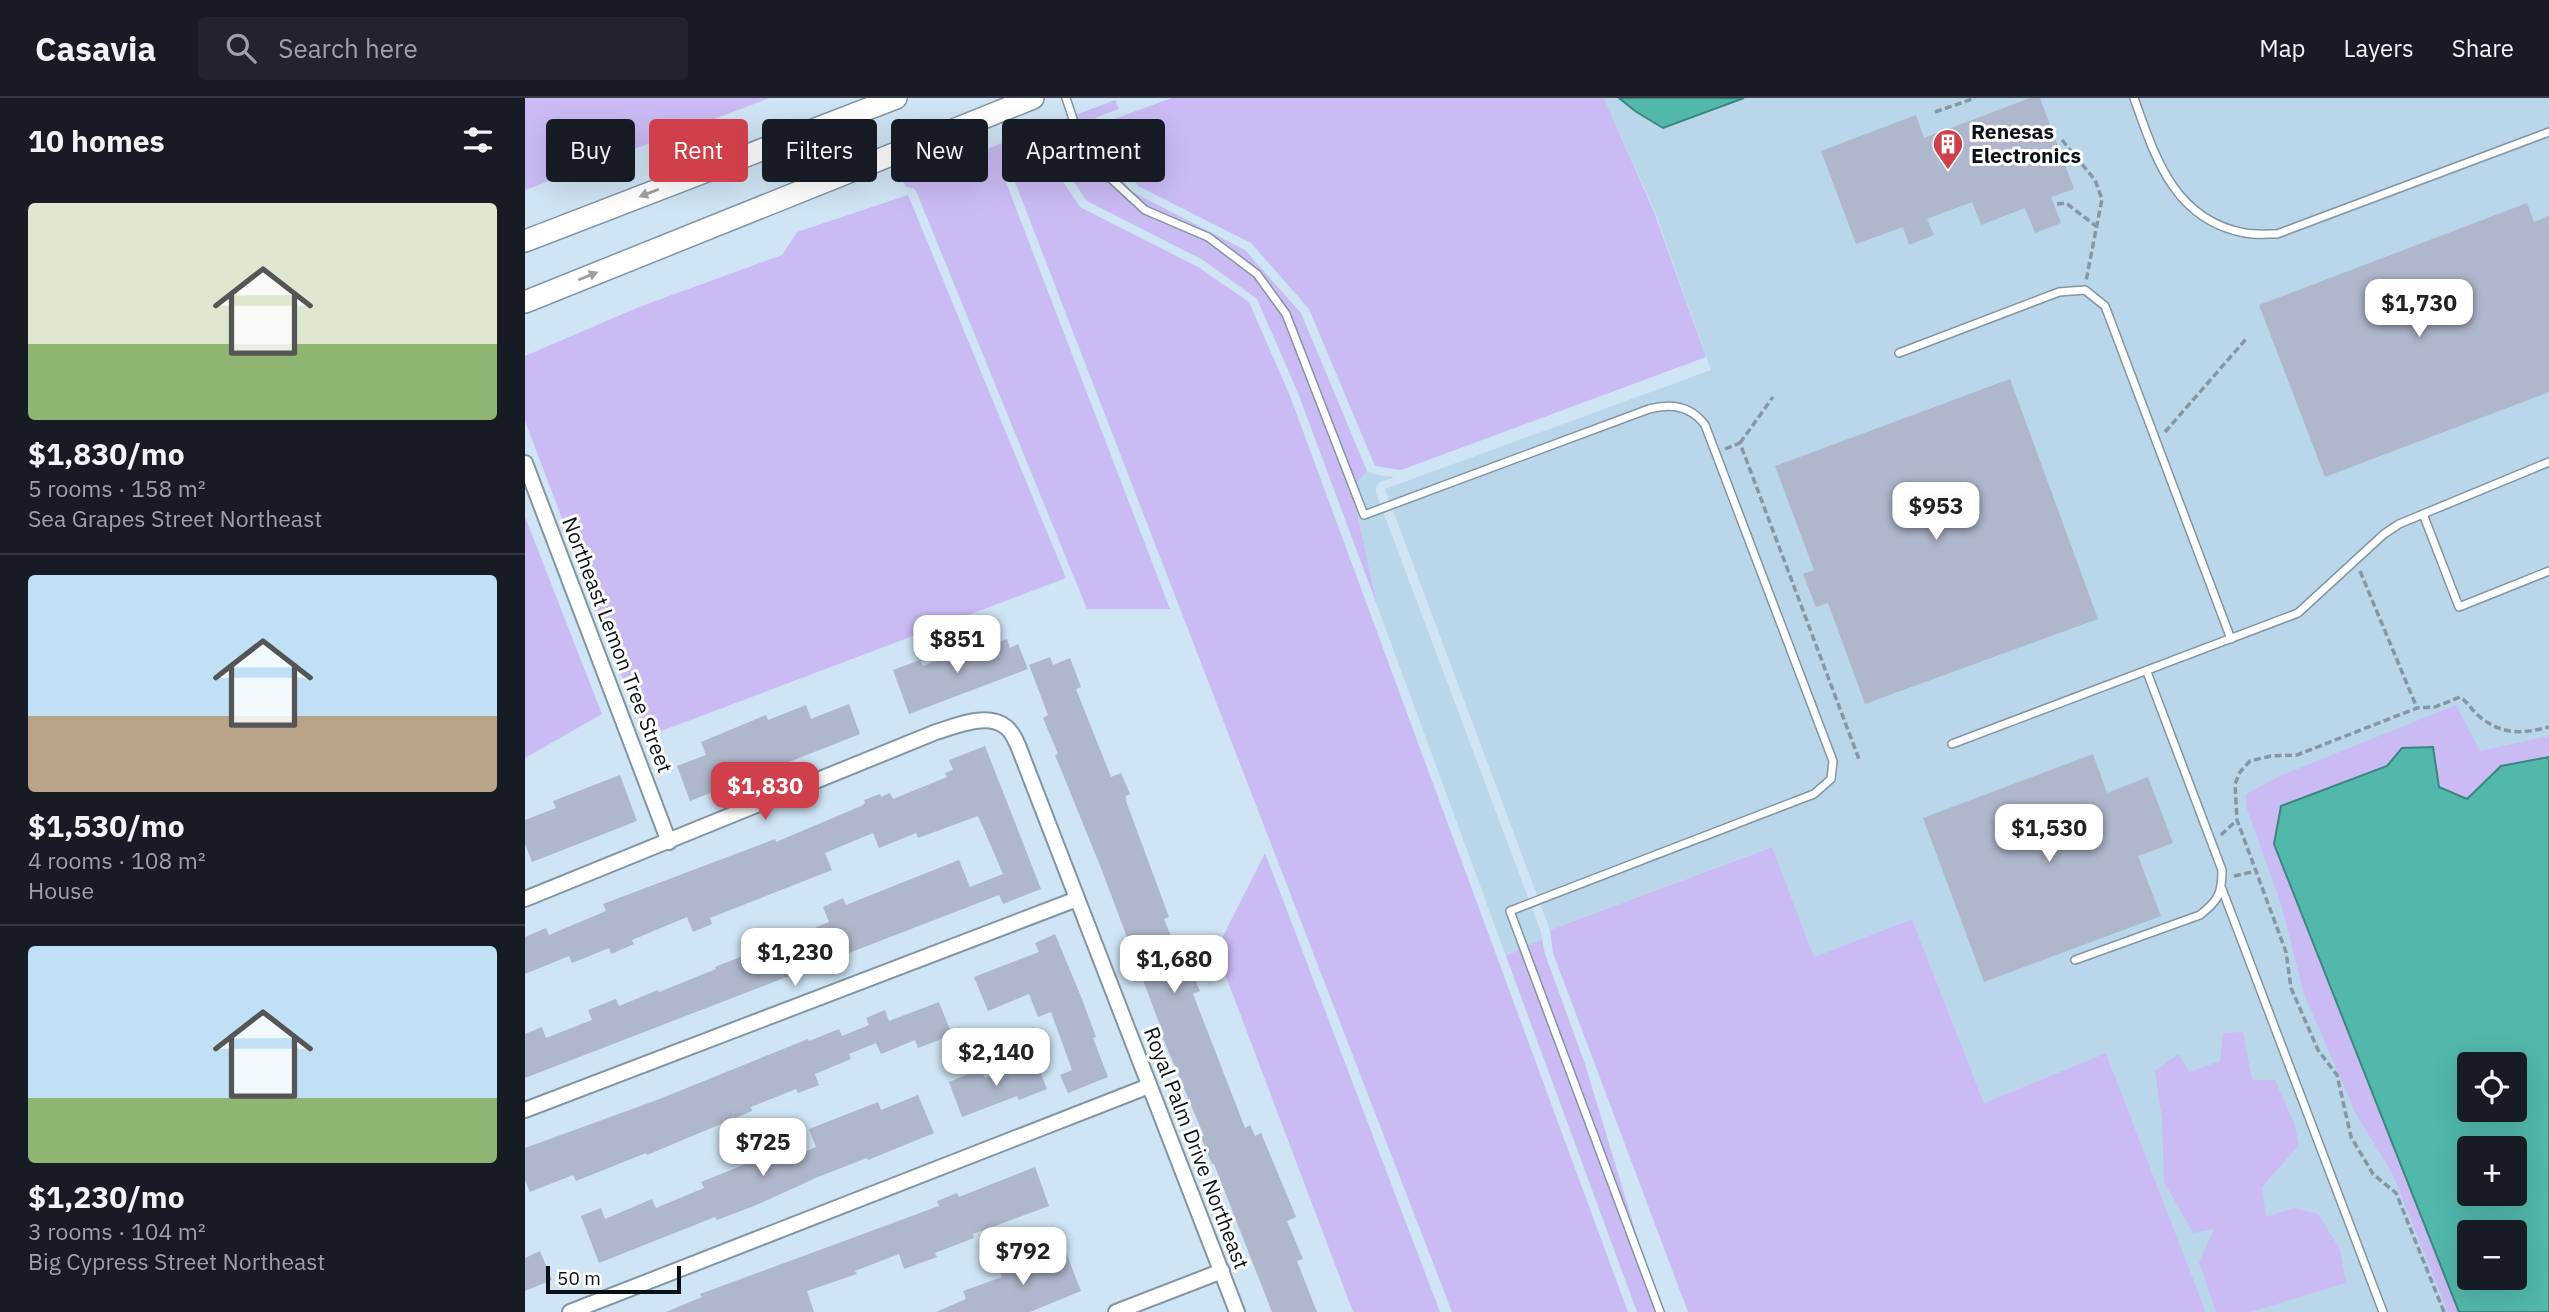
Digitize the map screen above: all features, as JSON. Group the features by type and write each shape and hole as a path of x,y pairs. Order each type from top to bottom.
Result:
{"main road":[{"path":"525,241 896,98"},
{"path":"525,302 1033,98"}],"street":[{"name":"Northeast Lemon Tree Street","path":"525,463 669,842"},
{"name":"Royal Palm Drive Northeast","path":"669,842 936,732 972,722 992,721 1006,727 1024,761 1237,1312"},
{"path":"525,899 669,842"},
{"path":"525,1110 1077,899"},
{"path":"570,1312 1149,1086"},
{"path":"1116,1312 1222,1271"}],"lane":[{"path":"1066,98 1074,122 1107,175 1145,210 1208,237 1238,259 1257,274 1279,304 1286,314 1364,515 1662,406 1685,408 1700,418 1716,452 1833,761 1831,779 1824,788 1814,794 1510,911 1660,1312"},
{"path":"2134,98 2154,156 2168,182 2186,204 2219,226 2246,234 2277,233 2549,132"},
{"path":"1899,353 2059,292 2085,290 2105,306 2231,639"},
{"path":"1952,744 2298,613 2384,534 2423,514 2549,462"},
{"path":"2423,514 2459,607 2549,571"},
{"path":"2147,671 2222,870 2222,889 2383,1312"},
{"path":"2075,960 2200,915 2214,905 2222,889"}],"path":[{"path":"1935,112 1975,98"},
{"path":"2062,140 2095,180 2102,199 2085,290"},
{"path":"2057,204 2066,203 2097,226"},
{"path":"2156,442 2247,338"},
{"path":"1716,452 1740,443 1773,397"},
{"path":"1740,443 1860,762"},
{"path":"2355,560 2417,708"},
{"path":"2444,1312 2396,1193 2373,1174 2351,1137 2337,1075 2318,1051 2291,988 2286,952 2237,820 2235,784 2240,772 2250,761 2271,756 2297,755 2417,708 2435,707 2460,696 2478,715 2500,731 2529,732 2549,727"},
{"path":"2212,843 2237,820"},
{"path":"2222,879 2256,871"}],"shaded area":[{"path":"525,98 770,98 714,119 649,119 649,143 635,149 635,119 546,119 546,182 525,190"},
{"path":"1172,98 1604,98 1654,212 1706,357 1401,470 1375,466 1309,309 1251,243 1138,186 1135,182 1165,182 1165,119 1114,119"},
{"path":"1604,98 2549,98 2549,1312 2206,1312 2106,1053 1984,1103 1912,919 1814,957 1771,847 1550,930 1385,489 1711,370 1655,212"},
{"path":"1619,98 1744,98 1663,128"},
{"path":"1115,100 1119,109 1096,119 1065,119"},
{"path":"1002,143 1002,182 1006,182 1170,609 1087,609 916,191 906,187 904,182 988,182 988,149"},
{"path":"1015,182 1063,182 1080,207 1198,267 1249,302 1290,396 1628,1312 1452,1312"},
{"path":"1074,182 1124,182 1131,191 1245,250 1301,313 1367,471 1352,488 1377,605 1298,393 1257,299 1203,260 1087,201"},
{"path":"908,195 1066,578 648,736 629,695 525,421 525,356 639,307 782,255 797,232"},
{"path":"1367,471 1394,477 1379,483 1376,493 1541,932 1542,939 1506,956 1377,605 1352,488"},
{"path":"525,517 602,714 525,758"},
{"path":"2456,705 2480,751 2549,736 2549,757 2501,766 2468,799 2439,787 2402,748 2387,766 2282,806 2274,844 2459,1312 2448,1312 2392,1173 2356,1114 2304,994 2281,904 2247,809 2246,794 2280,776"},
{"path":"2433,747 2439,787 2467,799 2501,766 2549,757 2549,1312 2459,1312 2274,844 2281,806 2387,766 2402,748"},
{"path":"1772,847 1814,957 1912,919 1984,1103 2106,1053 2206,1312 1688,1312 1553,953 1550,930"},
{"path":"1265,853 1440,1312 1353,1312 1216,950"},
{"path":"1542,939 1585,1064 1656,1299 1666,1312 1637,1312 1506,956"},
{"path":"2243,1032 2252,1080 2275,1080 2294,1123 2299,1145 2262,1187 2266,1217 2294,1208 2318,1214 2340,1249 2346,1283 2250,1312 2216,1312 2199,1262 2214,1229 2193,1233 2164,1182 2162,1119 2155,1071 2178,1054 2190,1072 2220,1061 2223,1033"}],"building":[{"name":"Renesas Electronics","path":"2030,98 2040,98 2074,189 2051,197 2061,223 2035,233 2025,208 1981,225 1972,202 1927,219 1934,235 1909,245 1903,227 1856,244 1821,151 1916,115 1924,138"},
{"path":"2527,203 2534,222 2549,216 2549,392 2325,477 2259,305"},
{"path":"2010,379 2098,619 1865,704 1828,603 1816,607 1803,574 1814,570 1775,466"},
{"path":"1007,639 1010,648 1018,644 1028,669 909,714 893,670 920,660 923,666 960,652 962,656"},
{"path":"1050,657 1053,665 1070,658 1081,687 1076,689 1111,777 1121,773 1130,794 1126,796 1126,801 1169,917 1164,919 1176,949 1166,953 1176,979 1192,973 1200,991 1193,994 1245,1128 1250,1125 1255,1136 1261,1133 1296,1217 1287,1221 1303,1259 1297,1261 1317,1312 1272,1312 1201,1137 1204,1136 1159,1029 1161,1028 1101,868 1055,755 1058,754 1043,718 1048,715 1029,665"},
{"path":"849,704 860,734 690,801 677,766 706,755 701,742 766,715 768,720 806,705 811,719"},
{"path":"985,746 1041,889 1003,904 999,895 525,1078 525,1034 542,1027 546,1038 592,1020 588,1010 616,999 619,1006 658,990 659,992 716,969 715,967 753,952 752,950 772,942 774,945 829,922 823,907 843,898 846,905 959,860 970,887 1003,874 978,816 918,838 916,833 879,848 873,833 825,853 832,870 710,918 712,924 693,932 687,917 632,940 634,944 611,954 609,948 572,963 569,956 525,974 525,937 546,928 549,935 606,911 603,904 775,839 776,842 861,806 865,803 864,800 890,793 893,799 947,777 945,773 953,770 949,760"},
{"path":"2093,754 2107,793 2148,777 2173,843 2138,856 2161,916 1984,982 1923,818"},
{"path":"620,775 637,821 532,862 525,844 525,820 556,808 553,801"},
{"path":"1055,934 1082,999 1108,1077 1068,1093 1060,1075 1072,1070 1051,1012 1038,1017 1029,994 988,1011 974,977 1039,952 1035,943"},
{"path":"939,1002 952,1035 918,1048 915,1040 881,1054 876,1043 849,1054 851,1059 815,1074 819,1085 798,1093 796,1089 751,1107 752,1111 647,1155 646,1153 576,1181 573,1175 530,1192 525,1180 525,1148 657,1100 808,1039 809,1041 839,1029 842,1036 869,1025 866,1018 885,1010 889,1021"},
{"path":"1036,1061 1047,1089 1019,1100 1017,1096 962,1117 949,1082 981,1069 985,1078 993,1075 994,1078"},
{"path":"918,1095 934,1133 818,1177 754,1206 717,1220 715,1217 599,1263 581,1216 601,1208 605,1219 652,1199 656,1208 704,1188 701,1182 748,1163 770,1155 774,1165 816,1147 809,1129 878,1102 881,1110"},
{"path":"1035,1167 1049,1206 973,1234 974,1238 935,1253 937,1257 904,1269 899,1254 855,1271 857,1274 807,1291 814,1312 666,1312 702,1297 700,1294 939,1206 937,1201 957,1193 959,1197"},
{"path":"1064,1247 1081,1291 1030,1312 936,1312 966,1299 963,1291 1002,1277 999,1271"},
{"path":"540,1251 552,1280 525,1291 525,1258"}],"place":[{"name":"Renesas Electronics","path":"1948,171"}]}
